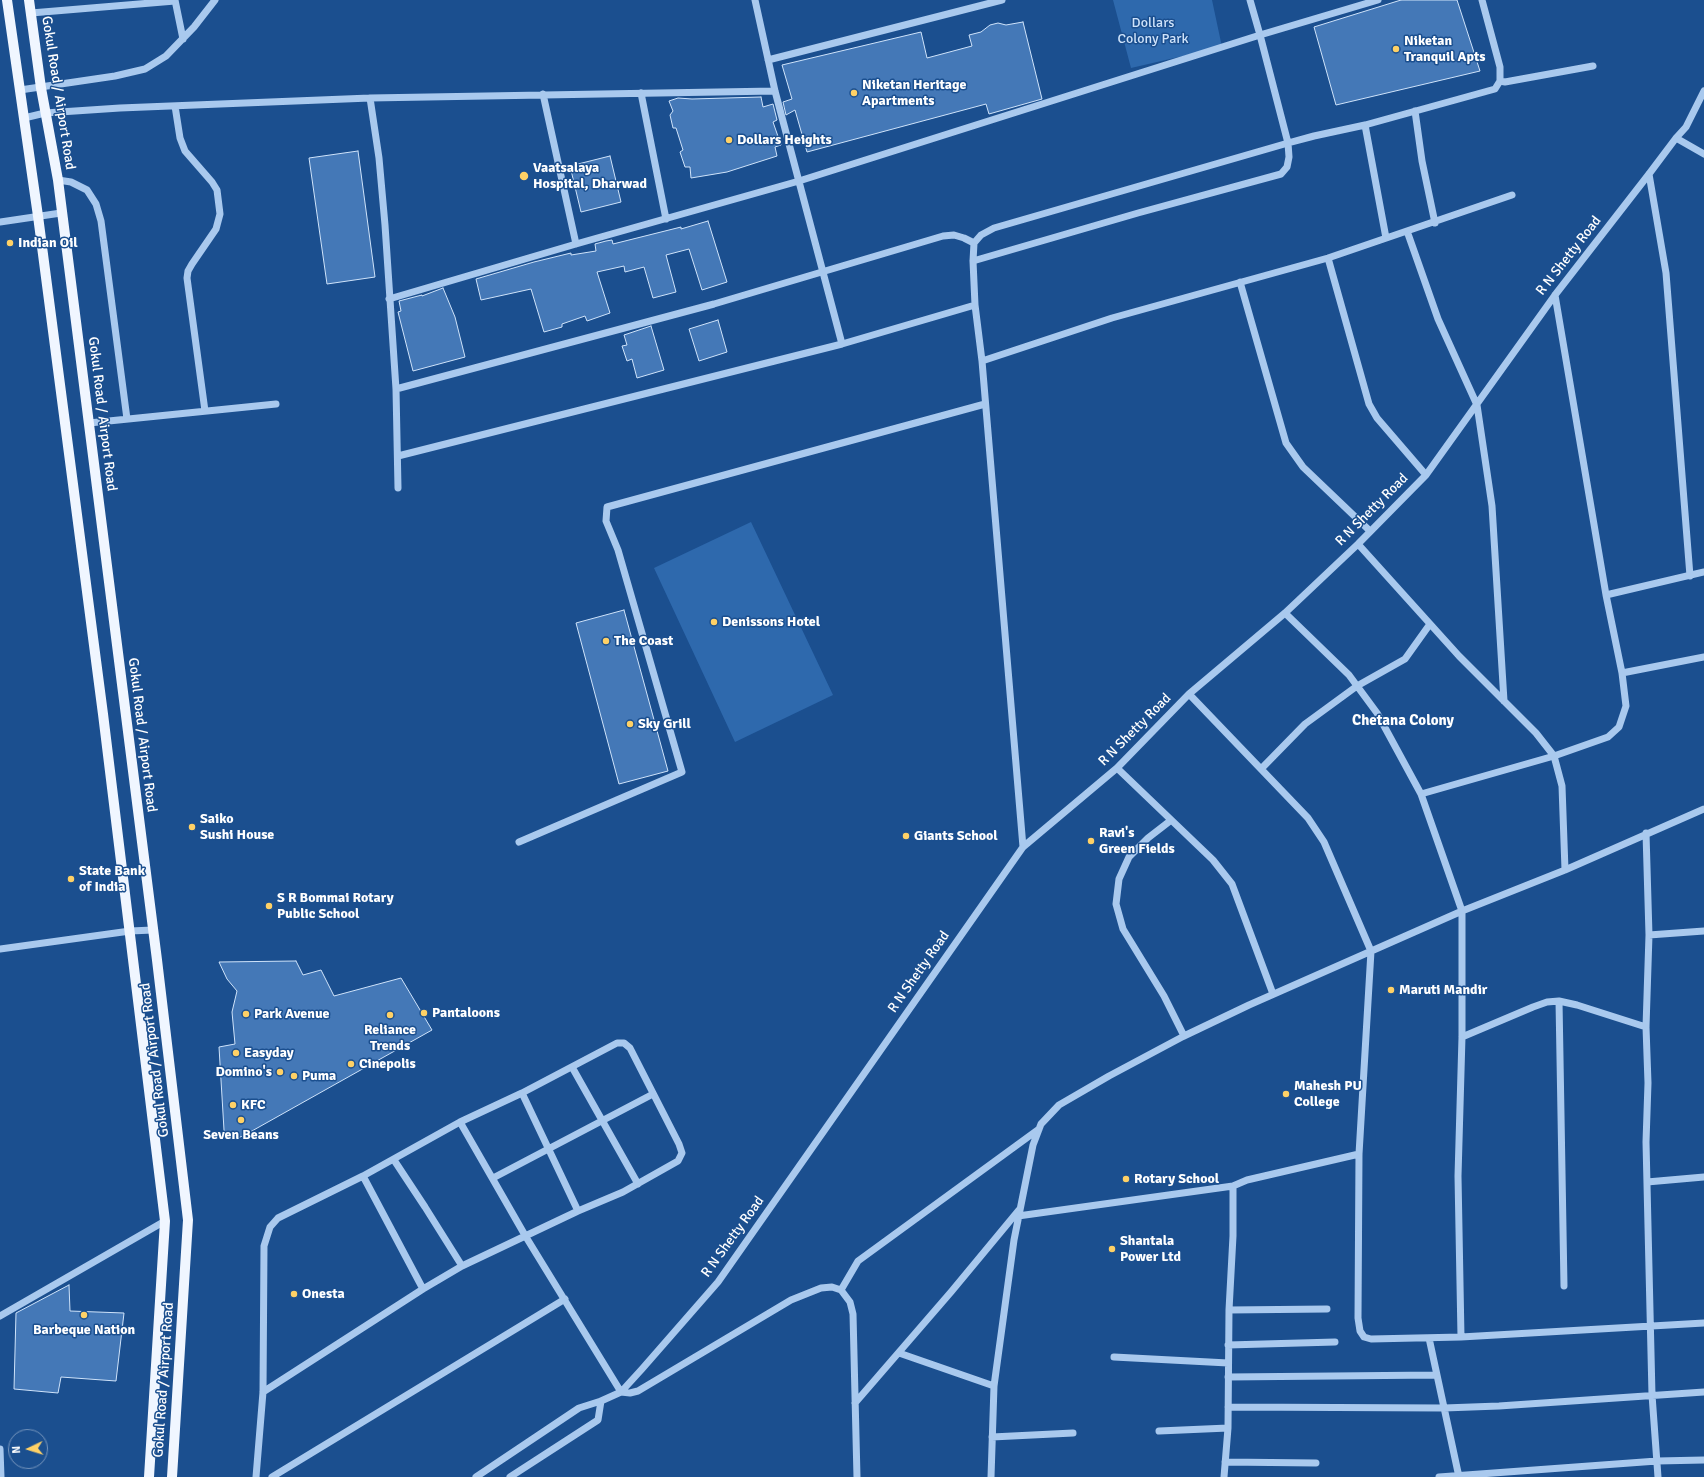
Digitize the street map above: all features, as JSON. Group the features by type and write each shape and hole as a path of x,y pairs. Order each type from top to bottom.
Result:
{"main road":[{"name":"Gokul Road / Airport Road","path":"7,0 38,216 166,1221 149,1477"},
{"name":"Gokul Road / Airport Road","path":"29,0 41,88 58,180 153,930 188,1220 172,1477"}],"street":[{"path":"31,13 175,0 182,39"},
{"path":"20,90 115,76 145,69 166,56 215,0"},
{"path":"755,0 775,91 824,270 842,344"},
{"path":"768,60 1002,0"},
{"path":"973,261 1138,213 1281,174 1287,167 1289,157 1288,143 1250,0"},
{"path":"389,299 799,181 1260,34 1378,0"},
{"path":"1023,847 976,305 973,261 974,243 981,235 994,228 1288,143 1366,125 1495,89 1500,81 1500,67 1482,0"},
{"path":"1500,81 1505,82 1593,66"},
{"path":"24,118 46,113 370,98 775,91"},
{"name":"R N Shetty Road","path":"476,1477 579,1408 601,1401 621,1392 718,1282 1023,847 1117,768 1189,694 1284,613 1358,544 1426,475 1555,295 1686,127 1704,91"},
{"path":"641,93 666,219"},
{"path":"543,94 576,244"},
{"path":"370,98 382,195 396,389 398,488"},
{"path":"175,106 180,138 185,151 212,182 217,190 220,214 216,229 192,264 188,271 187,278 205,411"},
{"path":"1415,111 1422,162 1435,222"},
{"path":"1366,125 1386,238"},
{"path":"1676,138 1704,154"},
{"path":"1650,174 1666,274 1690,576"},
{"path":"58,180 71,182 87,190 96,204 100,216 127,419"},
{"path":"982,361 1112,318 1328,258 1512,195"},
{"path":"0,222 61,213"},
{"path":"1407,231 1438,320 1477,405 1492,506 1504,700"},
{"path":"396,389 714,304 824,270 943,236 954,235 974,243"},
{"path":"1328,258 1369,404 1377,418 1426,475"},
{"path":"1240,282 1286,443 1302,467 1370,531"},
{"path":"1421,794 1554,756 1608,737 1619,727 1626,706 1622,673 1606,595 1555,295"},
{"path":"398,456 842,344 976,305"},
{"path":"89,423 276,404"},
{"path":"519,842 682,772 618,550 606,521 607,507 985,404"},
{"path":"1358,544 1459,656 1536,733 1554,756 1562,786 1565,870"},
{"path":"1606,595 1704,572"},
{"path":"1284,613 1349,675 1377,713 1421,794 1462,911 1462,1037 1458,1176 1461,1337"},
{"path":"1261,769 1305,724 1357,686 1405,659 1430,624"},
{"path":"1622,673 1704,657"},
{"path":"1189,694 1308,818 1324,842 1371,951 1358,1154 1358,1318 1360,1331 1364,1338 1461,1337 1704,1323"},
{"path":"1117,768 1170,821 1213,860 1232,884 1272,994"},
{"path":"991,1477 994,1386 1018,1216 1033,1145 1041,1124 1059,1105 1109,1076 1184,1036 1272,994 1462,911 1565,870 1646,833 1704,809"},
{"path":"1170,821 1148,838 1129,857 1119,879 1116,904 1123,929 1164,996 1184,1036"},
{"path":"1646,833 1649,935 1646,1027 1648,1083 1647,1182 1652,1395 1658,1477"},
{"path":"0,949 130,931 153,930"},
{"path":"1649,935 1704,931"},
{"path":"1462,1037 1533,1007 1547,1002 1559,1001 1577,1005 1646,1027"},
{"path":"1559,1001 1564,1286"},
{"path":"256,1477 262,1392 264,1246 270,1227 278,1218 364,1176 460,1122 522,1093 617,1043 624,1043 630,1048 679,1144 682,1153 678,1161 638,1184 462,1266 423,1289 262,1392"},
{"path":"572,1067 638,1184"},
{"path":"522,1093 578,1211"},
{"path":"493,1178 654,1094"},
{"path":"460,1122 526,1237 621,1392 630,1393 638,1391 791,1300 820,1288 832,1287 841,1290 850,1302 853,1314 857,1477"},
{"path":"841,1290 858,1261 1039,1129"},
{"path":"1018,1216 1233,1186 1246,1180 1358,1154"},
{"path":"394,1160 462,1266"},
{"path":"364,1176 423,1289"},
{"path":"1647,1182 1704,1178"},
{"path":"1224,1477 1228,1428 1228,1345 1233,1186"},
{"path":"855,1403 951,1292 1020,1208"},
{"path":"0,1316 166,1221"},
{"path":"272,1477 565,1299"},
{"path":"1229,1310 1327,1309"},
{"path":"1429,1338 1459,1476"},
{"path":"1228,1345 1334,1342"},
{"path":"899,1352 994,1386"},
{"path":"1114,1357 1228,1363"},
{"path":"1228,1376 1437,1375"},
{"path":"1228,1407 1444,1408 1499,1406 1704,1392"},
{"path":"510,1477 598,1420 601,1401"},
{"path":"1159,1431 1228,1428"},
{"path":"992,1436 1073,1433"},
{"path":"0,1449 2,1477"},
{"path":"1439,1477 1657,1461 1704,1460"},
{"path":"1225,1462 1316,1463"}],"green space":[{"name":"Dollars Colony Park","path":"1113,0 1212,0 1222,47 1131,68"},
{"path":"751,522 833,695 735,742 654,568"}],"building":[{"name":"Niketan Tranquil Apts","path":"1401,0 1457,0 1480,71 1336,105 1314,27"},
{"path":"1023,22 1042,99 989,114 986,104 807,152 795,110 786,115 783,102 792,99 782,65 921,32 927,58 972,46 969,35 981,32 990,25 998,23 1006,25"},
{"name":"Dollars Heights","path":"761,97 763,107 773,104 777,120 773,122 781,145 775,147 777,156 727,172 691,178 690,167 685,167 680,152 683,150 676,128 673,128 670,115 673,111 669,101 678,98"},
{"path":"358,151 375,277 327,284 309,158"},
{"path":"610,156 621,202 581,212 570,166"},
{"path":"708,221 727,282 702,290 689,249 666,255 676,292 653,298 644,267 625,272 624,266 597,272 610,313 587,321 585,316 562,324 562,327 544,332 531,289 481,300 476,279 571,253 571,255 596,251 595,244 606,241 612,240 613,244 681,227 681,229"},
{"path":"443,288 455,317 465,357 413,371 398,312 401,311 399,301 422,296"},
{"path":"718,320 727,352 699,361 689,329"},
{"path":"651,326 664,370 637,378 632,359 627,361 622,346 627,345 624,335"},
{"path":"624,610 668,771 619,784 576,623"},
{"path":"296,961 303,975 321,970 334,996 401,978 432,1030 243,1136 234,1139 227,1139 224,1130 219,1047 235,1044 232,1012 237,991 227,979 219,962"},
{"path":"69,1285 70,1311 124,1313 116,1381 61,1377 58,1393 14,1389 16,1313"}],"place":[{"name":"Niketan Tranquil Apts","path":"1396,49"},
{"name":"Niketan Heritage Apartments","path":"854,93"},
{"name":"Dollars Heights","path":"729,140"},
{"name":"Vaatsalaya Hospital, Dharwad","path":"524,176"},
{"name":"Indian Oil","path":"10,243"},
{"name":"Denissons Hotel","path":"714,622"},
{"name":"The Coast","path":"606,641"},
{"name":"Sky Grill","path":"630,724"},
{"name":"Saiko Sushi House","path":"192,827"},
{"name":"Giants School","path":"906,836"},
{"name":"Ravi's Green Fields","path":"1091,841"},
{"name":"State Bank of India","path":"71,879"},
{"name":"S R Bommai Rotary Public School","path":"269,906"},
{"name":"Maruti Mandir","path":"1391,990"},
{"name":"Pantaloons","path":"424,1013"},
{"name":"Park Avenue","path":"246,1014"},
{"name":"Reliance Trends","path":"390,1015"},
{"name":"Easyday","path":"236,1053"},
{"name":"Cinepolis","path":"351,1064"},
{"name":"Domino's","path":"280,1072"},
{"name":"Puma","path":"294,1076"},
{"name":"Mahesh PU College","path":"1286,1094"},
{"name":"KFC","path":"233,1105"},
{"name":"Seven Beans","path":"241,1120"},
{"name":"Rotary School","path":"1126,1179"},
{"name":"Shantala Power Ltd","path":"1112,1249"},
{"name":"Onesta","path":"294,1294"},
{"name":"Barbeque Nation","path":"84,1315"}],"district":[{"name":"Chetana Colony","path":"1403,721"}]}
